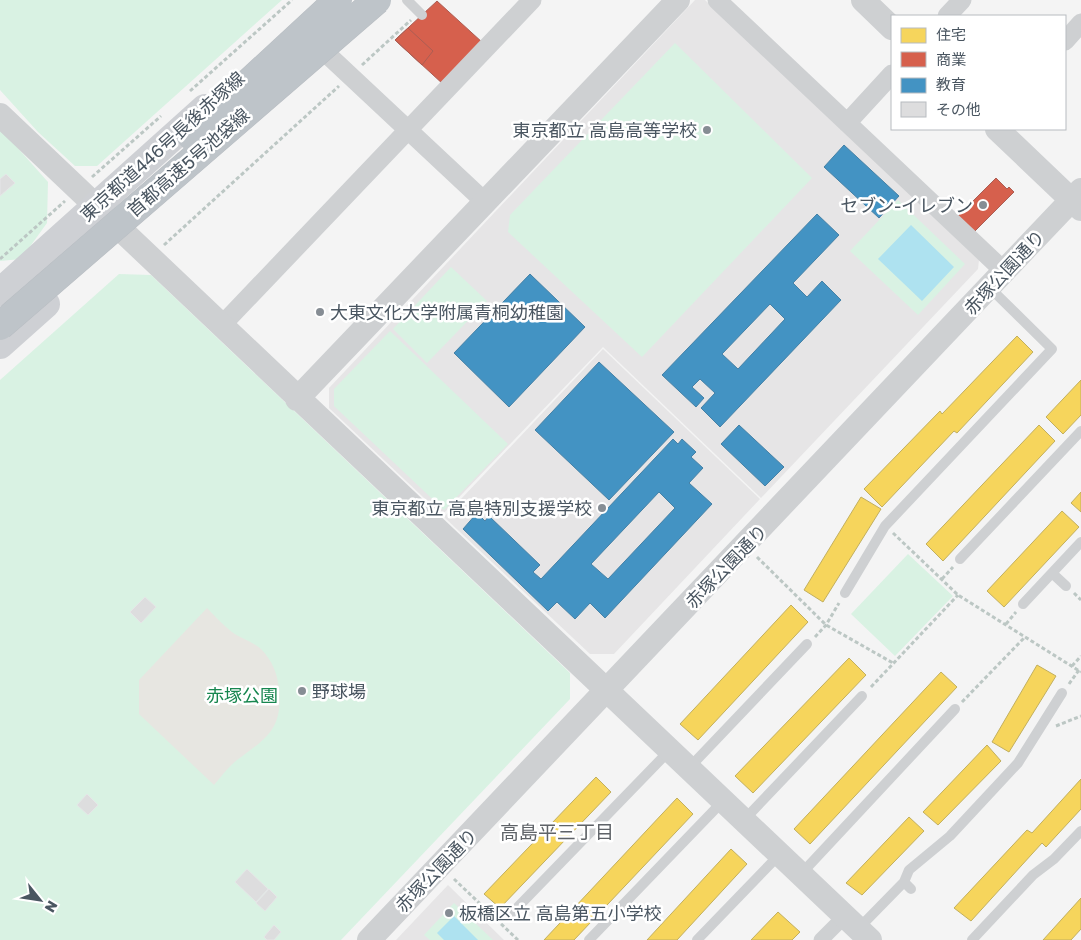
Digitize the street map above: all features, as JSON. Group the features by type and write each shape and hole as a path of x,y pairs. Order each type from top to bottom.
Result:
{"highway":[{"name":"首都高速5号池袋線","path":"0,308 338,0"},
{"name":"首都高速5号池袋線","path":"0,326 377,0"}],"main road":[{"name":"東京都道446号長後赤塚線","path":"0,292 87,198 324,0"},
{"path":"0,345 124,234 393,0"}],"street":[{"path":"222,325 532,0"},
{"path":"297,399 678,0"},
{"path":"717,0 847,122 997,280"},
{"path":"863,0 891,27"},
{"path":"948,15 962,0"},
{"path":"1066,40 1081,23"},
{"path":"329,56 484,202"},
{"path":"847,122 891,75"},
{"path":"0,115 124,234 151,257 297,399 608,690 858,928 821,940"},
{"path":"998,130 1078,199"},
{"name":"赤塚公園通り","path":"369,940 997,280 1078,199"}],"lane":[{"path":"407,0 421,13"},
{"path":"845,593 885,526 1052,349 997,280"},
{"path":"960,559 1081,431"},
{"path":"1023,604 1081,542"},
{"path":"1052,572 1066,586"},
{"path":"689,768 807,644"},
{"path":"858,928 907,886 909,870 950,836 1018,763 1062,694"},
{"path":"744,820 862,696"},
{"path":"801,874 955,709"},
{"path":"1046,720 1055,726"},
{"path":"512,913 670,750"},
{"path":"589,940 724,801"},
{"path":"972,940 1033,875 1054,859 1081,831"},
{"path":"697,940 780,854"}],"path":[{"path":"188,92 292,0"},
{"path":"151,257 421,13"},
{"path":"0,258 87,198 166,111"},
{"path":"885,526 958,595 1081,672"},
{"path":"756,556 826,625 893,663"},
{"path":"807,644 826,625 845,593"},
{"path":"862,696 958,595"},
{"path":"955,709 1025,637"},
{"path":"1072,666 1081,656"},
{"path":"1055,726 1081,716"},
{"path":"452,876 518,940"}],"shaded area":[{"name":"東京都立 高島高等学校","path":"695,0 705,0 979,260 978,269 761,498 603,347 442,515 329,408 329,388"},
{"name":"東京都立 高島特別支援学校","path":"603,349 760,499 614,654 590,654 444,517"},
{"name":"板橋区立 高島第五小学校","path":"448,885 504,940 396,940"}],"green space":[{"path":"0,0 282,0 97,166 75,166 38,132 0,90"},
{"path":"675,43 812,178 642,357 508,232 510,215"},
{"path":"0,128 48,182 47,223 21,259 0,261"},
{"path":"898,200 965,264 918,315 850,251"},
{"path":"451,267 487,301 427,363 393,329"},
{"name":"赤塚公園","path":"119,274 151,275 570,673 570,699 341,940 0,940 0,380"},
{"path":"390,331 508,444 444,510 334,406 334,389"},
{"path":"908,554 953,596 895,656 851,614"},
{"path":"454,903 493,940 430,940 424,935"}],"sand":[{"path":"207,608 232,632 258,646 265,653 274,668 279,690 278,715 270,732 234,763 214,785 139,714 139,680"}],"water":[{"path":"911,225 954,267 922,301 878,259"},
{"path":"454,916 478,940 444,940 437,933"}],"building: 住宅":[{"path":"1017,336 1033,352 957,433 954,431 882,507 864,489 940,411 942,414"},
{"path":"1081,380 1081,415 1063,434 1046,417"},
{"path":"1039,425 1055,441 943,561 926,544"},
{"path":"1081,492 1081,512 1071,503"},
{"path":"861,497 881,509 823,602 804,590"},
{"path":"1062,511 1079,527 1004,607 987,591"},
{"path":"791,605 808,622 698,740 680,724"},
{"path":"849,658 866,675 753,793 735,776"},
{"path":"1037,665 1056,676 1009,752 992,742"},
{"path":"941,672 957,687 810,844 794,829"},
{"path":"987,745 1001,761 938,825 923,812"},
{"path":"596,777 611,792 500,908 484,894"},
{"path":"1081,779 1081,809 1046,847 1042,843 971,921 954,908 1027,830 1032,833"},
{"path":"677,798 693,814 574,940 544,940"},
{"path":"909,817 924,831 862,895 846,883"},
{"path":"731,849 747,864 677,940 647,940"},
{"path":"1081,898 1081,929 1071,940 1043,940"},
{"path":"778,912 800,932 792,940 751,940"}],"building: 商業":[{"path":"437,1 483,43 444,85 395,40"},
{"path":"408,28 433,51 422,65 395,40"},
{"path":"996,178 1007,189 1009,187 1014,192 974,232 958,216"}],"building: 教育":[{"path":"844,145 899,196 879,218 824,167"},
{"path":"817,214 839,235 793,283 807,297 822,281 841,300 720,427 701,408 715,393 700,379 692,387 704,398 696,407 662,375","holes":["770,304 785,319 738,369 722,354"]},
{"path":"530,274 585,327 509,407 454,353"},
{"path":"599,362 674,432 609,500 535,430"},
{"path":"739,425 784,467 765,486 721,444"},
{"path":"673,439 678,444 682,439 696,452 691,457 703,468 689,483 712,504 605,618 590,603 575,619 557,602 548,611 463,529 477,513 485,521 489,516 540,565 533,572 541,579","holes":["659,492 675,508 608,579 591,564"]}],"building: その他":[{"path":"6,174 15,183 0,196 0,179"},
{"path":"145,597 156,607 141,623 130,612"},
{"path":"87,794 98,805 88,815 77,805"},
{"path":"247,869 268,889 256,902 235,882"},
{"path":"269,889 277,897 265,911 256,903"},
{"path":"274,925 281,932 274,940 267,940 264,937"}],"place":[{"name":"東京都立 高島高等学校","path":"707,130"},
{"name":"セブン-イレブン","path":"983,205"},
{"name":"大東文化大学附属青桐幼稚園","path":"320,312"},
{"name":"東京都立 高島特別支援学校","path":"602,508"},
{"name":"野球場","path":"302,691"},
{"name":"板橋区立 高島第五小学校","path":"449,913"}],"district":[{"name":"高島平三丁目","path":"557,831"}]}
